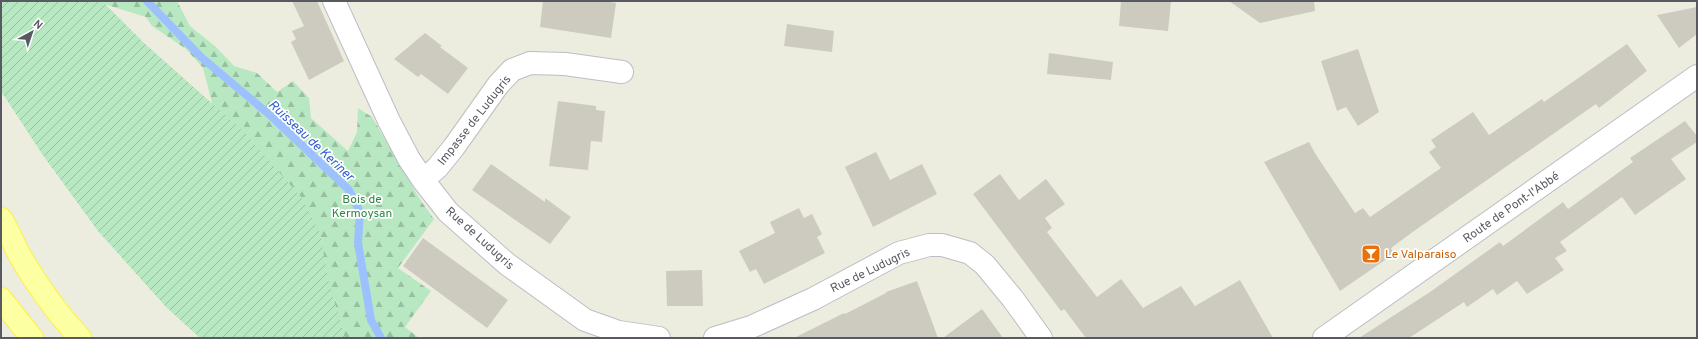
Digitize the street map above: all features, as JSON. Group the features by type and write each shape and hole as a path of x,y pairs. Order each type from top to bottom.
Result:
{"main road":[{"path":"1,218 20,255 36,280 53,305 80,338"},
{"path":"1,299 32,338"}],"street":[{"name":"Rue de Ludugris","path":"334,1 389,121 409,159 448,212 507,264 570,311 585,320 619,332 659,338"},
{"name":"Impasse de Ludugris","path":"423,180 437,168 454,147 498,85 512,70 530,63 565,64 622,72"},
{"name":"Route de Pont-l'Abbé","path":"1324,338 1697,76"},
{"name":"Rue de Ludugris","path":"715,338 751,327 813,299 899,253 929,245 942,245 970,253 985,265 999,281 1041,338"}],"green space":[{"path":"1,1 102,1 143,42 244,132 301,197 320,233 329,283 345,338 200,338 166,307 98,231 42,154 1,91"},
{"name":"Bois de Kermoysan","path":"94,1 177,1 190,26 216,47 234,66 257,73 277,92 293,81 309,98 311,118 348,151 357,132 358,108 372,117 421,201 434,219 398,268 431,291 405,327 419,338 327,338 220,134 203,68 186,49 152,26 146,17"}],"building":[{"path":"292,1 317,1 344,61 309,80 291,42 296,39 292,31 304,26"},
{"path":"543,1 604,1 616,3 611,38 540,27"},
{"path":"1121,1 1171,1 1168,31 1119,26"},
{"path":"1229,1 1314,1 1315,11 1260,23"},
{"path":"1697,7 1697,34 1679,48 1657,15"},
{"path":"787,24 834,31 832,52 784,46"},
{"path":"425,33 442,46 440,47 468,68 448,94 421,74 418,77 394,59"},
{"path":"1627,44 1647,71 1599,108 1596,104 1414,231 1391,248 1394,254 1340,291 1264,162 1309,142 1355,213 1363,208 1370,217 1441,168 1429,152 1436,147 1431,140 1473,112 1489,135 1542,99 1544,102"},
{"path":"1358,49 1379,112 1358,126 1346,107 1337,111 1321,61"},
{"path":"1049,53 1113,62 1111,80 1047,74"},
{"path":"558,101 596,106 596,110 605,111 602,142 591,141 588,170 549,166"},
{"path":"1685,121 1697,136 1697,142 1671,159 1686,179 1635,215 1622,197 1560,242 1567,251 1555,258 1564,270 1527,294 1517,281 1497,295 1493,289 1467,307 1464,302 1409,338 1359,338 1430,292 1500,242 1503,246 1563,202 1568,209 1633,162 1630,158"},
{"path":"876,152 890,180 922,164 937,194 873,227 845,167"},
{"path":"491,164 545,202 545,198 571,217 550,244 472,190"},
{"path":"1000,174 1019,200 1046,179 1065,204 1045,218 1052,228 1047,232 1097,297 1121,279 1143,308 1181,286 1195,306 1240,280 1273,338 1086,338 1064,309 1061,311 973,194"},
{"path":"799,208 804,218 812,214 822,234 817,237 825,253 764,284 756,269 750,272 739,251 775,233 770,222"},
{"path":"423,238 508,300 487,328 403,266"},
{"path":"702,270 703,306 667,306 666,271"},
{"path":"917,281 938,338 794,338 844,313 845,314 886,292"},
{"path":"982,309 1003,338 943,338"}],"waterway":[{"name":"Ruisseau de Keriner","path":"147,1 201,57 271,116 349,190 360,212 358,243 371,320 381,338"}],"place":[{"name":"Le Valparaiso","path":"1371,254"}]}
